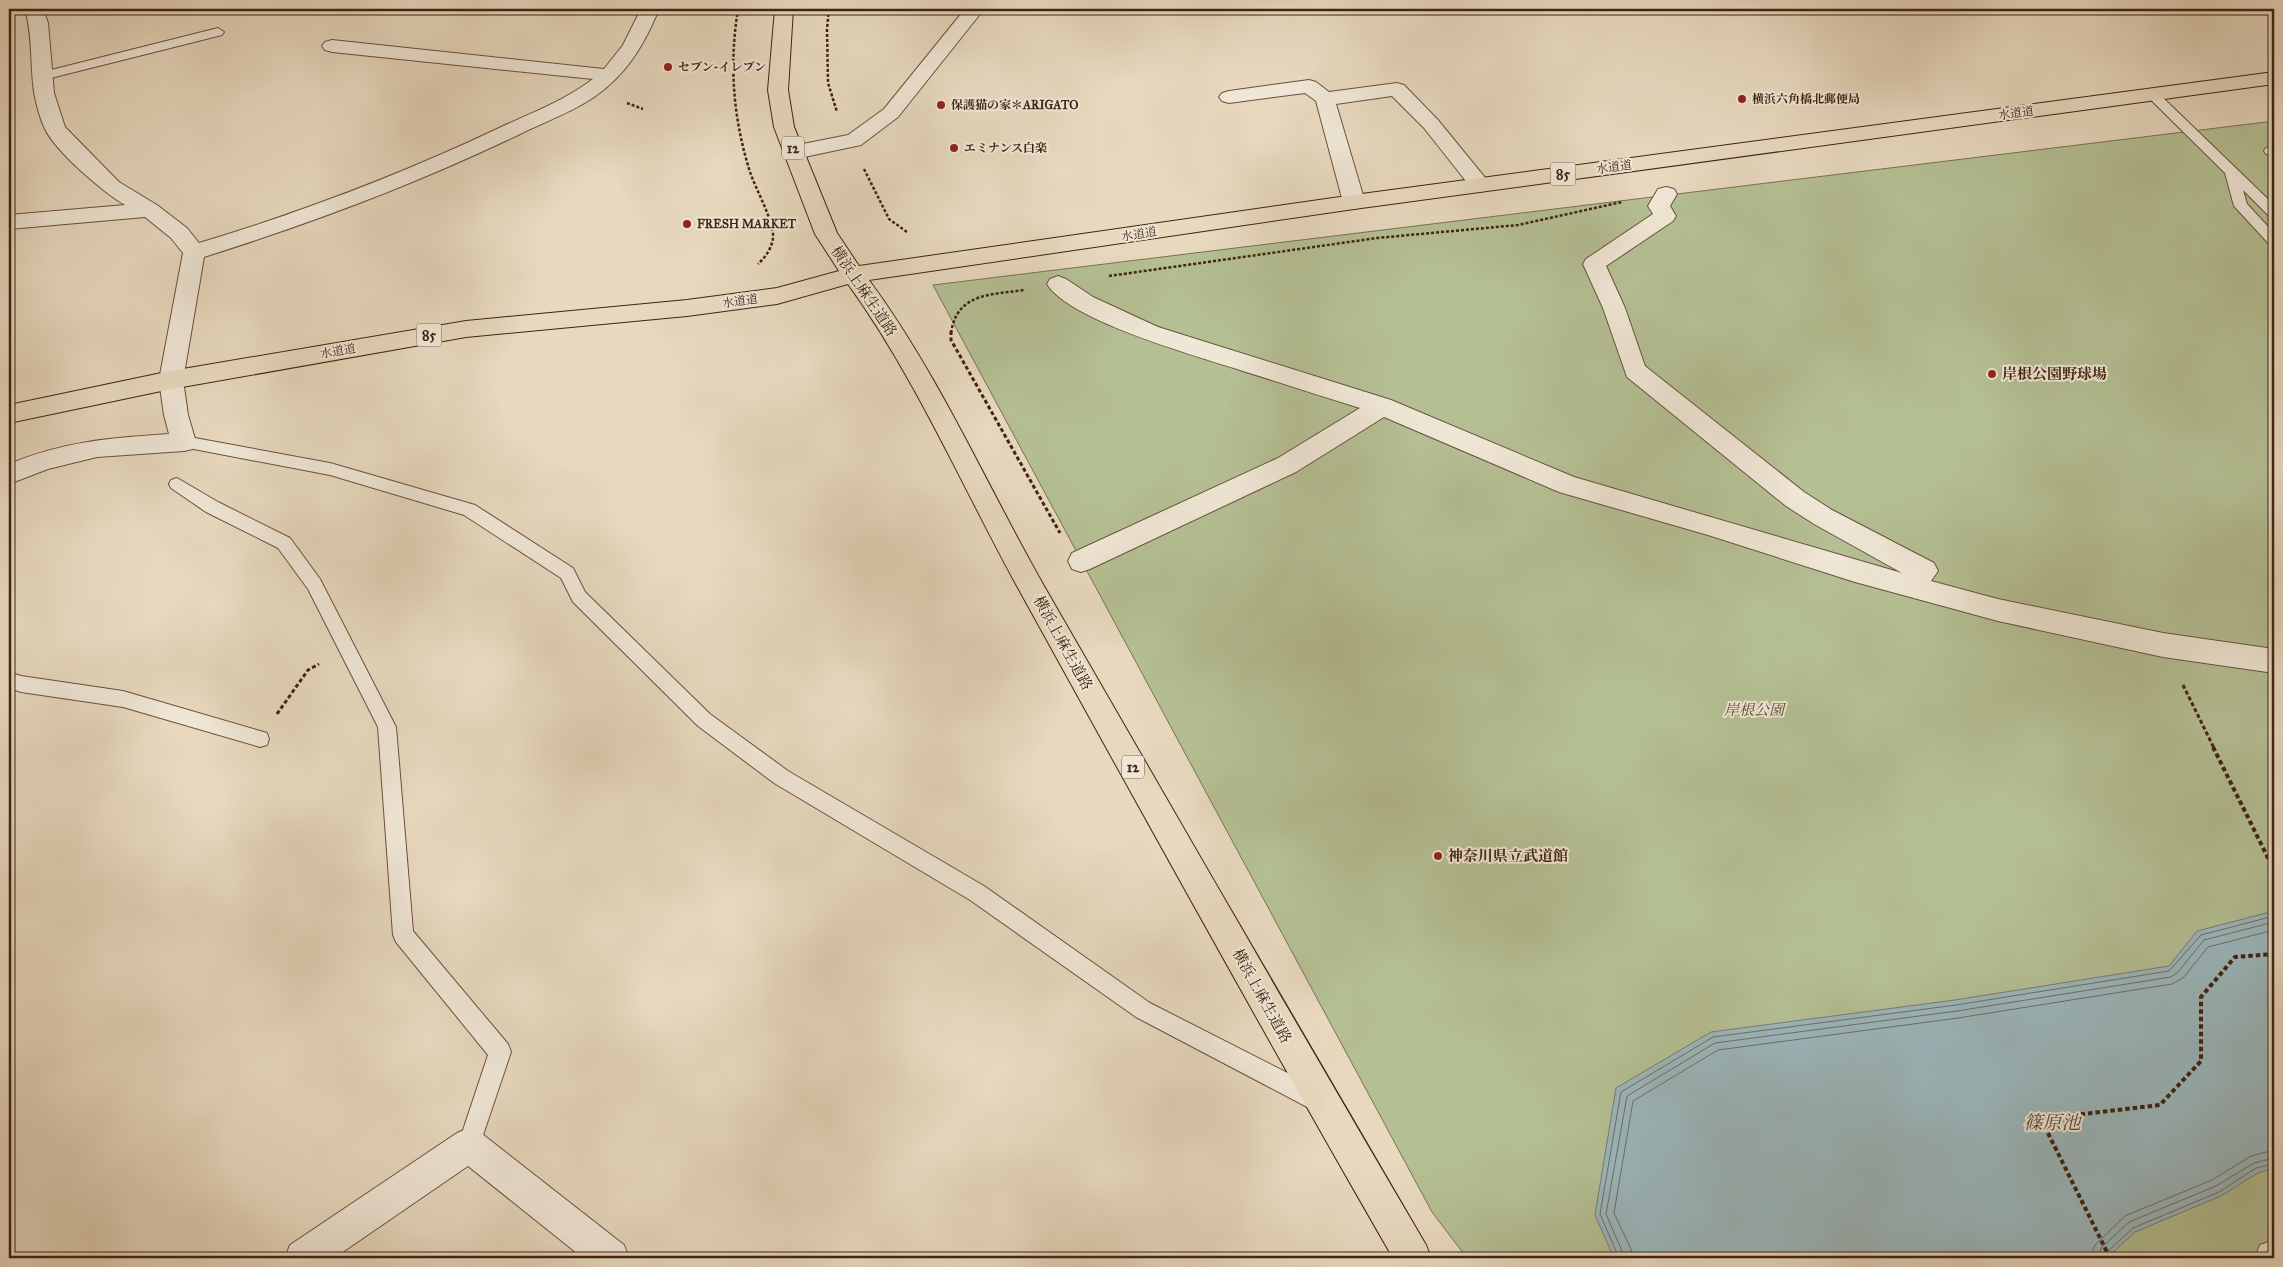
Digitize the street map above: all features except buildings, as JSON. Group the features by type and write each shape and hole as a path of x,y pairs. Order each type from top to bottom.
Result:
{"main road":[{"name":"横浜上麻生道路","path":"784,9 778,90 784,127 826,234 883,316 920,378 1030,585 1323,1103 1413,1258"},
{"name":"水道道","path":"9,414 172,380 466,329 668,310 777,296 853,275 1354,202 2274,78"}],"street":[{"path":"9,474 43,460 97,448 184,442 176,415 172,380 194,252 179,233 149,210 111,187 70,147 55,129 44,93 38,23 34,9"},
{"path":"194,252 270,230 373,192 460,156 592,90 609,75 638,39 650,9"},
{"path":"795,152 854,140 891,113 975,9"},
{"path":"332,46 609,75"},
{"path":"1229,98 1310,86 1325,99 1354,202"},
{"path":"1325,99 1396,89 1431,124 1480,185"},
{"path":"592,90 613,98"},
{"path":"1666,194 1658,206 1666,216 1594,264 1614,308 1634,371 1795,499 1823,518 1925,571 1906,585"},
{"path":"9,222 149,210"},
{"path":"1058,284 1085,302 1150,333 1382,406 1568,485 1906,585 1998,610 2163,645 2274,661"},
{"path":"1082,560 1287,465 1382,406"},
{"path":"303,1258 469,1145 611,1258"}],"lane":[{"path":"42,76 218,32"},
{"path":"2152,94 2274,213"},
{"path":"2231,172 2241,206 2274,242"},
{"path":"184,442 330,469 469,510 567,573 579,597 704,720 781,777 977,893 1143,1010 1323,1103"},
{"path":"177,484 212,507 284,543 314,584 387,726 403,935 500,1052 469,1145"},
{"path":"9,680 21,684 123,699 260,739"}],"path":[{"path":"738,9 731,56 736,122 750,171 773,236 772,246 765,257 754,268"},
{"path":"829,9 827,29 828,83 838,115"},
{"path":"1082,560 1068,546 951,340 949,330 956,315 972,299 1058,284 1367,240 1518,225 1631,200"},
{"path":"2163,645 2274,870"},
{"path":"260,739 308,670 347,650"},
{"path":"2110,1258 2042,1118 2160,1105 2201,1061 2201,998 2235,957 2274,954"}],"green space":[{"name":"岸根公園","path":"2274,121 2274,1258 1467,1258 1432,1212 933,285"}],"water":[{"name":"篠原池","path":"2274,911 2274,1168 2258,1173 2221,1196 2135,1232 2107,1258 1614,1258 1595,1215 1616,1088 1711,1032 1955,1000 2169,966 2197,931"}],"place":[{"name":"セブン-イレブン","path":"668,67"},
{"name":"横浜六角橋北郵便局","path":"1742,99"},
{"name":"保護猫の家＊ARIGATO","path":"941,105"},
{"name":"エミナンス白楽","path":"954,148"},
{"name":"FRESH MARKET","path":"687,224"},
{"name":"岸根公園野球場","path":"1992,374"},
{"name":"神奈川県立武道館","path":"1438,856"}]}
